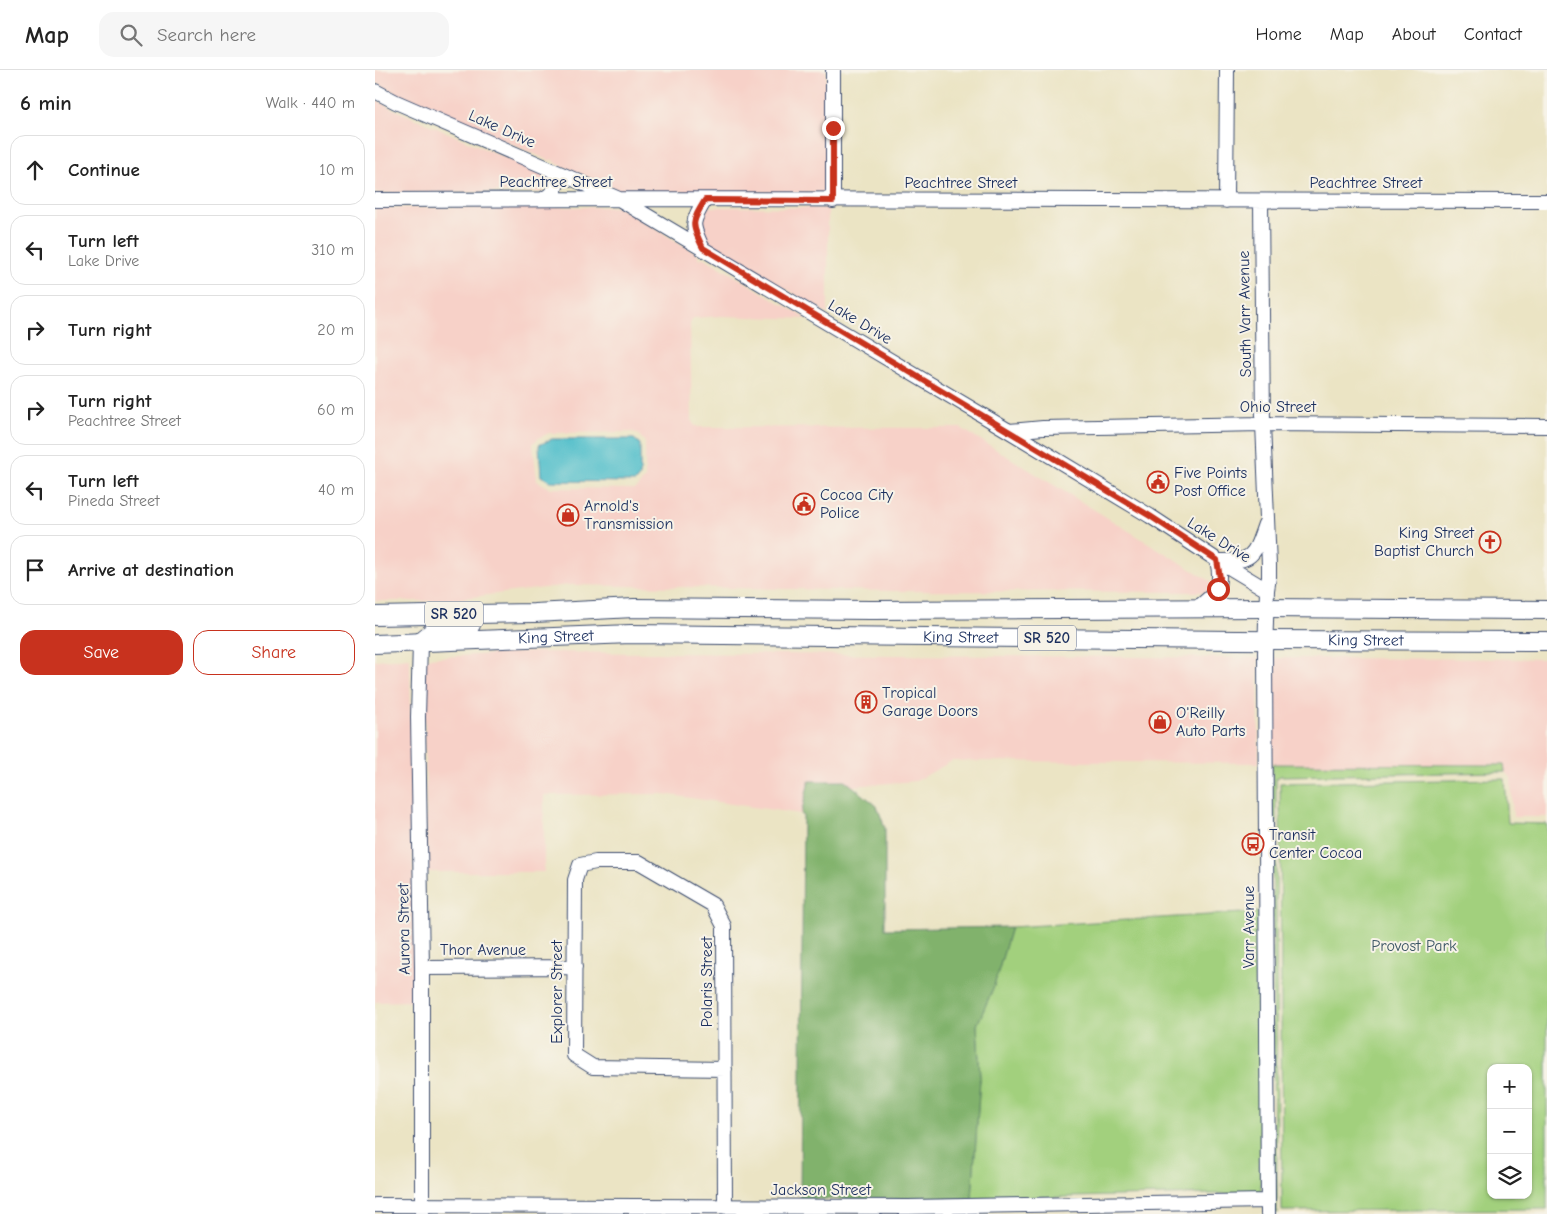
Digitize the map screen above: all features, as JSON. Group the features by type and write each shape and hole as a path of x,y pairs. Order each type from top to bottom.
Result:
{"main road":[{"name":"King Street","path":"375,616 534,613 634,608 1547,610"},
{"path":"577,637 590,625 667,624 700,609"},
{"path":"420,643 428,633 439,628 520,622 534,613"},
{"name":"King Street","path":"375,644 649,634 1547,641"}],"street":[{"path":"833,70 833,201"},
{"path":"1226,202 1227,70"},
{"name":"Lake Drive","path":"375,91 396,102 619,199 1150,516 1267,590"},
{"path":"543,200 552,194 557,186 559,178 551,170"},
{"name":"Peachtree Street","path":"375,200 1547,201"},
{"path":"703,248 693,229 696,215 705,200"},
{"name":"South Varr Avenue","path":"1261,201 1263,424 1267,516"},
{"name":"Ohio Street","path":"1009,431 1043,428 1263,424 1547,426"},
{"path":"1197,608 1213,596 1218,589 1220,578 1217,560 1235,561 1249,557 1256,550 1267,516"},
{"path":"1265,640 1269,577 1267,516"},
{"name":"Varr Avenue","path":"1265,640 1268,1207"},
{"name":"Aurora Street","path":"420,643 418,716 422,968 422,1210"},
{"name":"Polaris Street","path":"580,865 596,862 639,862 713,905 724,926 725,1207"},
{"name":"Explorer Street","path":"580,865 575,880 574,1055 593,1067 725,1069"},
{"name":"Thor Avenue","path":"422,968 575,967"},
{"name":"Jackson Street","path":"375,1205 422,1210 725,1207 909,1211 1268,1207"}],"shaded area":[{"path":"375,70 826,70 827,193 707,192 703,189 701,192 621,191 555,163 552,159 550,161 399,95 375,82"},
{"path":"375,99 393,109 548,176 551,180 547,188 541,192 375,193"},
{"path":"539,207 540,210 544,207 618,207 698,254 700,259 703,257 807,319 721,316 693,318 690,324 692,420 694,425 698,427 961,428 1212,582 1212,585 1206,592 895,591 569,585 440,601 375,601 375,208","holes":["549,433 637,433 645,442 645,478 636,489 550,488 537,481 533,444 537,439"]},
{"path":"708,207 828,208 828,314 708,243 700,228 702,218"},
{"path":"530,652 1258,658 1259,763 952,761 916,781 852,786 845,781 809,781 801,814 663,794 544,795 544,872 427,872 424,658"},
{"path":"410,658 415,1001 375,1002 375,660"},
{"path":"1272,658 1547,659 1547,817 1513,817 1511,778 1505,772 1504,765 1272,764"}],"green space":[{"path":"1272,764 1504,765 1505,772 1280,776 1276,779 1277,1213 1274,1213"},
{"name":"Provost Park","path":"1505,779 1508,823 1547,824 1547,1209 1282,1211 1280,783"},
{"path":"809,781 846,781 877,806 885,828 885,929 1011,927 994,986 977,1025 980,1078 972,1199 800,1199 803,815 801,814"},
{"path":"1259,912 1261,1193 972,1199 980,1078 977,1025 994,986 1011,927"}],"water":[{"path":"552,439 634,439 640,444 640,476 635,482 550,481 541,476 539,445"}],"place":[{"name":"Five Points Post Office","path":"1158,482"},
{"name":"Cocoa City Police","path":"804,504"},
{"name":"Arnold's Transmission","path":"568,515"},
{"name":"King Street Baptist Church","path":"1490,542"},
{"name":"Tropical Garage Doors","path":"866,702"},
{"name":"O'Reilly Auto Parts","path":"1160,722"},
{"name":"Transit Center Cocoa","path":"1253,844"}],"route":[{"path":"833,128 833,201 705,200 696,215 693,229 703,248 997,423 1150,516 1217,560 1220,578 1218,589"}]}
